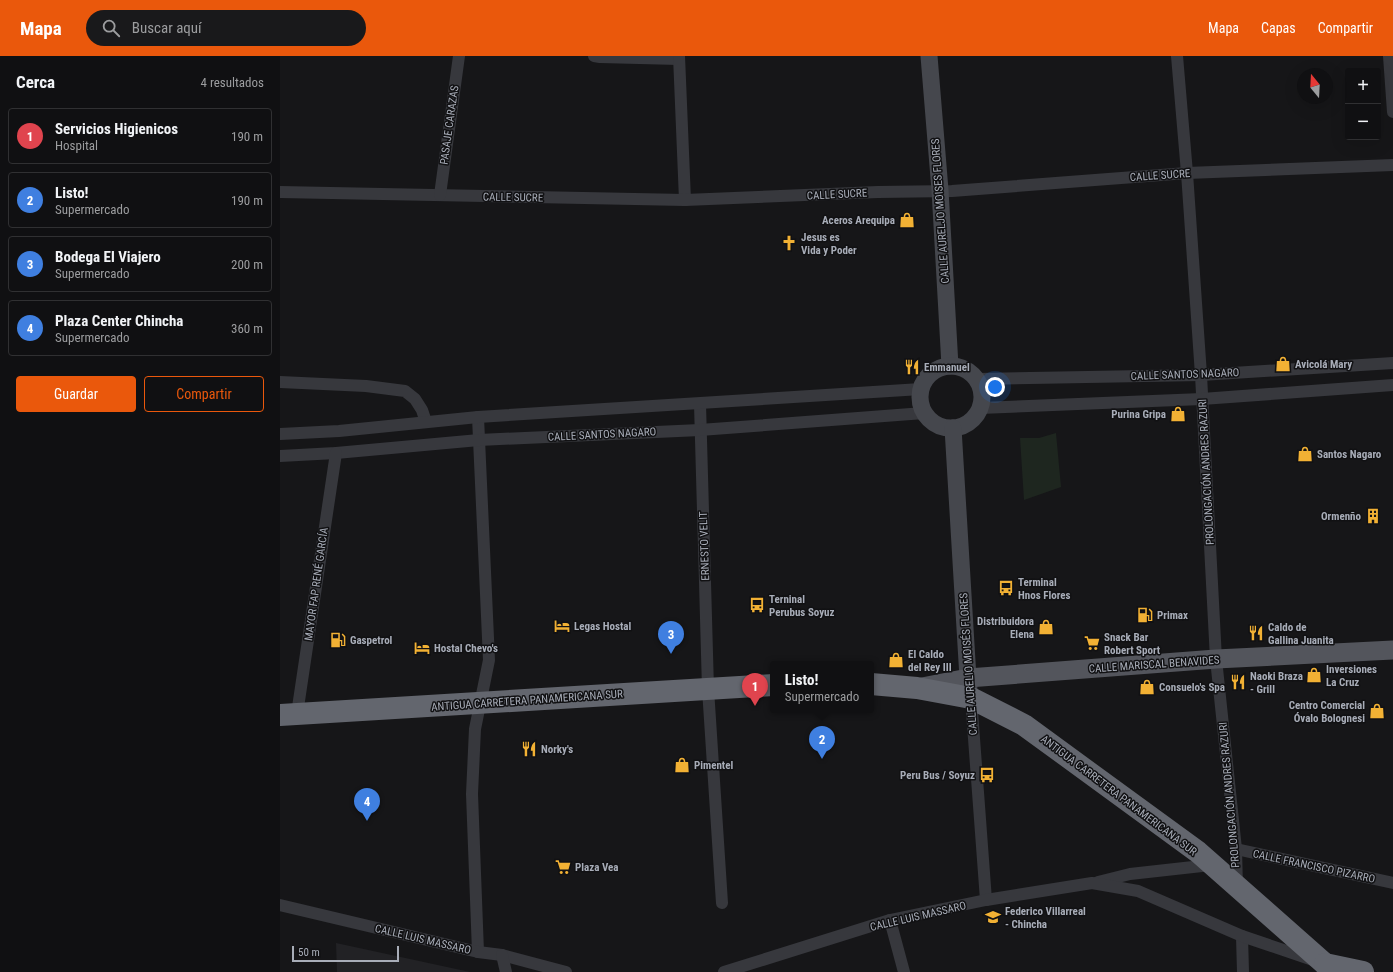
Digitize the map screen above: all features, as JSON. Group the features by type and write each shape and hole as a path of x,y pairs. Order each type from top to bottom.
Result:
{"highway":[{"name":"ANTIGUA CARRETERA PANAMERICANA SUR","path":"874,684 917,688 969,688 1024,724 1198,852 1329,968"},
{"name":"ANTIGUA CARRETERA PANAMERICANA SUR","path":"288,714 770,685"},
{"path":"1329,968 1363,972"}],"main road":[{"name":"CALLE MARISCAL BENAVIDES","path":"969,688 1216,659 1393,650"}],"street":[{"name":"PASAJE CARAZAS","path":"440,195 459,56"},
{"path":"594,56 679,57 685,200"},
{"name":"CALLE AURELJO MOISES FLORES","path":"929,56 940,190 950,366"},
{"name":"PROLONGACIÓN ANDRES RAZURI","path":"1176,56 1188,173 1201,375 1216,659 1236,849 1237,887"},
{"path":"1389,56 1393,112"},
{"name":"CALLE SUCRE","path":"280,192 685,200 940,190 952,191 1188,173 1393,165"},
{"name":"CALLE SANTOS NAGARO","path":"976,379 1201,375 1393,363"},
{"path":"950,366 963,368 970,372 976,379 981,388 982,398 980,408 968,423 953,428 939,426 930,421 924,413 920,397 924,380 930,374 937,369 950,366"},
{"path":"280,382 366,386 405,391 415,399 422,410 426,422"},
{"path":"980,408 1202,399 1393,385"},
{"path":"280,434 339,431 478,417 921,389"},
{"name":"ERNESTO VELIT","path":"700,404 708,689 722,903"},
{"name":"CALLE SANTOS NAGARO","path":"280,456 336,453 479,440 700,430 924,413"},
{"path":"478,417 489,660 476,729 472,794 478,952"},
{"name":"CALLE AURELIO MOISÉS FLORES","path":"953,428 969,688 986,900"},
{"name":"MAYOR FAP RENÉ GARCÍA","path":"288,714 336,453"},
{"name":"CALLE FRANCISCO PIZARRO","path":"1236,849 1393,883"},
{"name":"CALLE LUIS MASSARO","path":"724,972 890,920 986,900 1092,883 1130,874 1211,865"},
{"name":"CALLE LUIS MASSARO","path":"1092,883 1138,891 1242,936 1329,968"},
{"name":"CALLE LUIS MASSARO","path":"280,905 478,952 502,955 566,972"},
{"path":"890,920 904,972"},
{"path":"1242,936 1243,972"},
{"path":"502,955 506,972"}],"shaded area":[{"path":"1056,433 1061,487 1024,500 1020,438 1039,438"},
{"path":"336,943 470,972 337,972"}],"place":[{"name":"Aceros Arequipa","path":"907,220"},
{"name":"Jesus es Vida y Poder","path":"789,243"},
{"name":"Avicolá Mary","path":"1283,364"},
{"name":"Emmanuel","path":"912,367"},
{"name":"Purina Gripa","path":"1178,414"},
{"name":"Santos Nagaro","path":"1305,454"},
{"name":"Ormenño","path":"1373,516"},
{"name":"Terminal Hnos Flores","path":"1006,588"},
{"name":"Terninal Perubus Soyuz","path":"757,605"},
{"name":"Primax","path":"1145,615"},
{"name":"Legas Hostal","path":"562,626"},
{"name":"Distribuidora Elena","path":"1046,627"},
{"name":"Caldo de Gallina Juanita","path":"1256,633"},
{"name":"Gaspetrol","path":"338,640"},
{"name":"Snack Bar Robert Sport","path":"1092,643"},
{"name":"Hostal Chevo's","path":"422,648"},
{"name":"Bodega El Viajero","path":"671,654"},
{"name":"El Caldo del Rey III","path":"896,660"},
{"name":"Inversiones La Cruz","path":"1314,675"},
{"name":"Naoki Braza - Grill","path":"1238,682"},
{"name":"Consuelo's Spa","path":"1147,687"},
{"name":"Servicios Higienicos","path":"755,706"},
{"name":"Centro Comercial Óvalo Bolognesi","path":"1377,711"},
{"name":"Norky's","path":"529,749"},
{"name":"Listo!","path":"822,759"},
{"name":"Pimentel","path":"682,765"},
{"name":"Peru Bus / Soyuz","path":"987,775"},
{"name":"Plaza Center Chincha","path":"367,821"},
{"name":"Plaza Vea","path":"563,867"},
{"name":"Federico Villarreal - Chincha","path":"993,917"}]}
